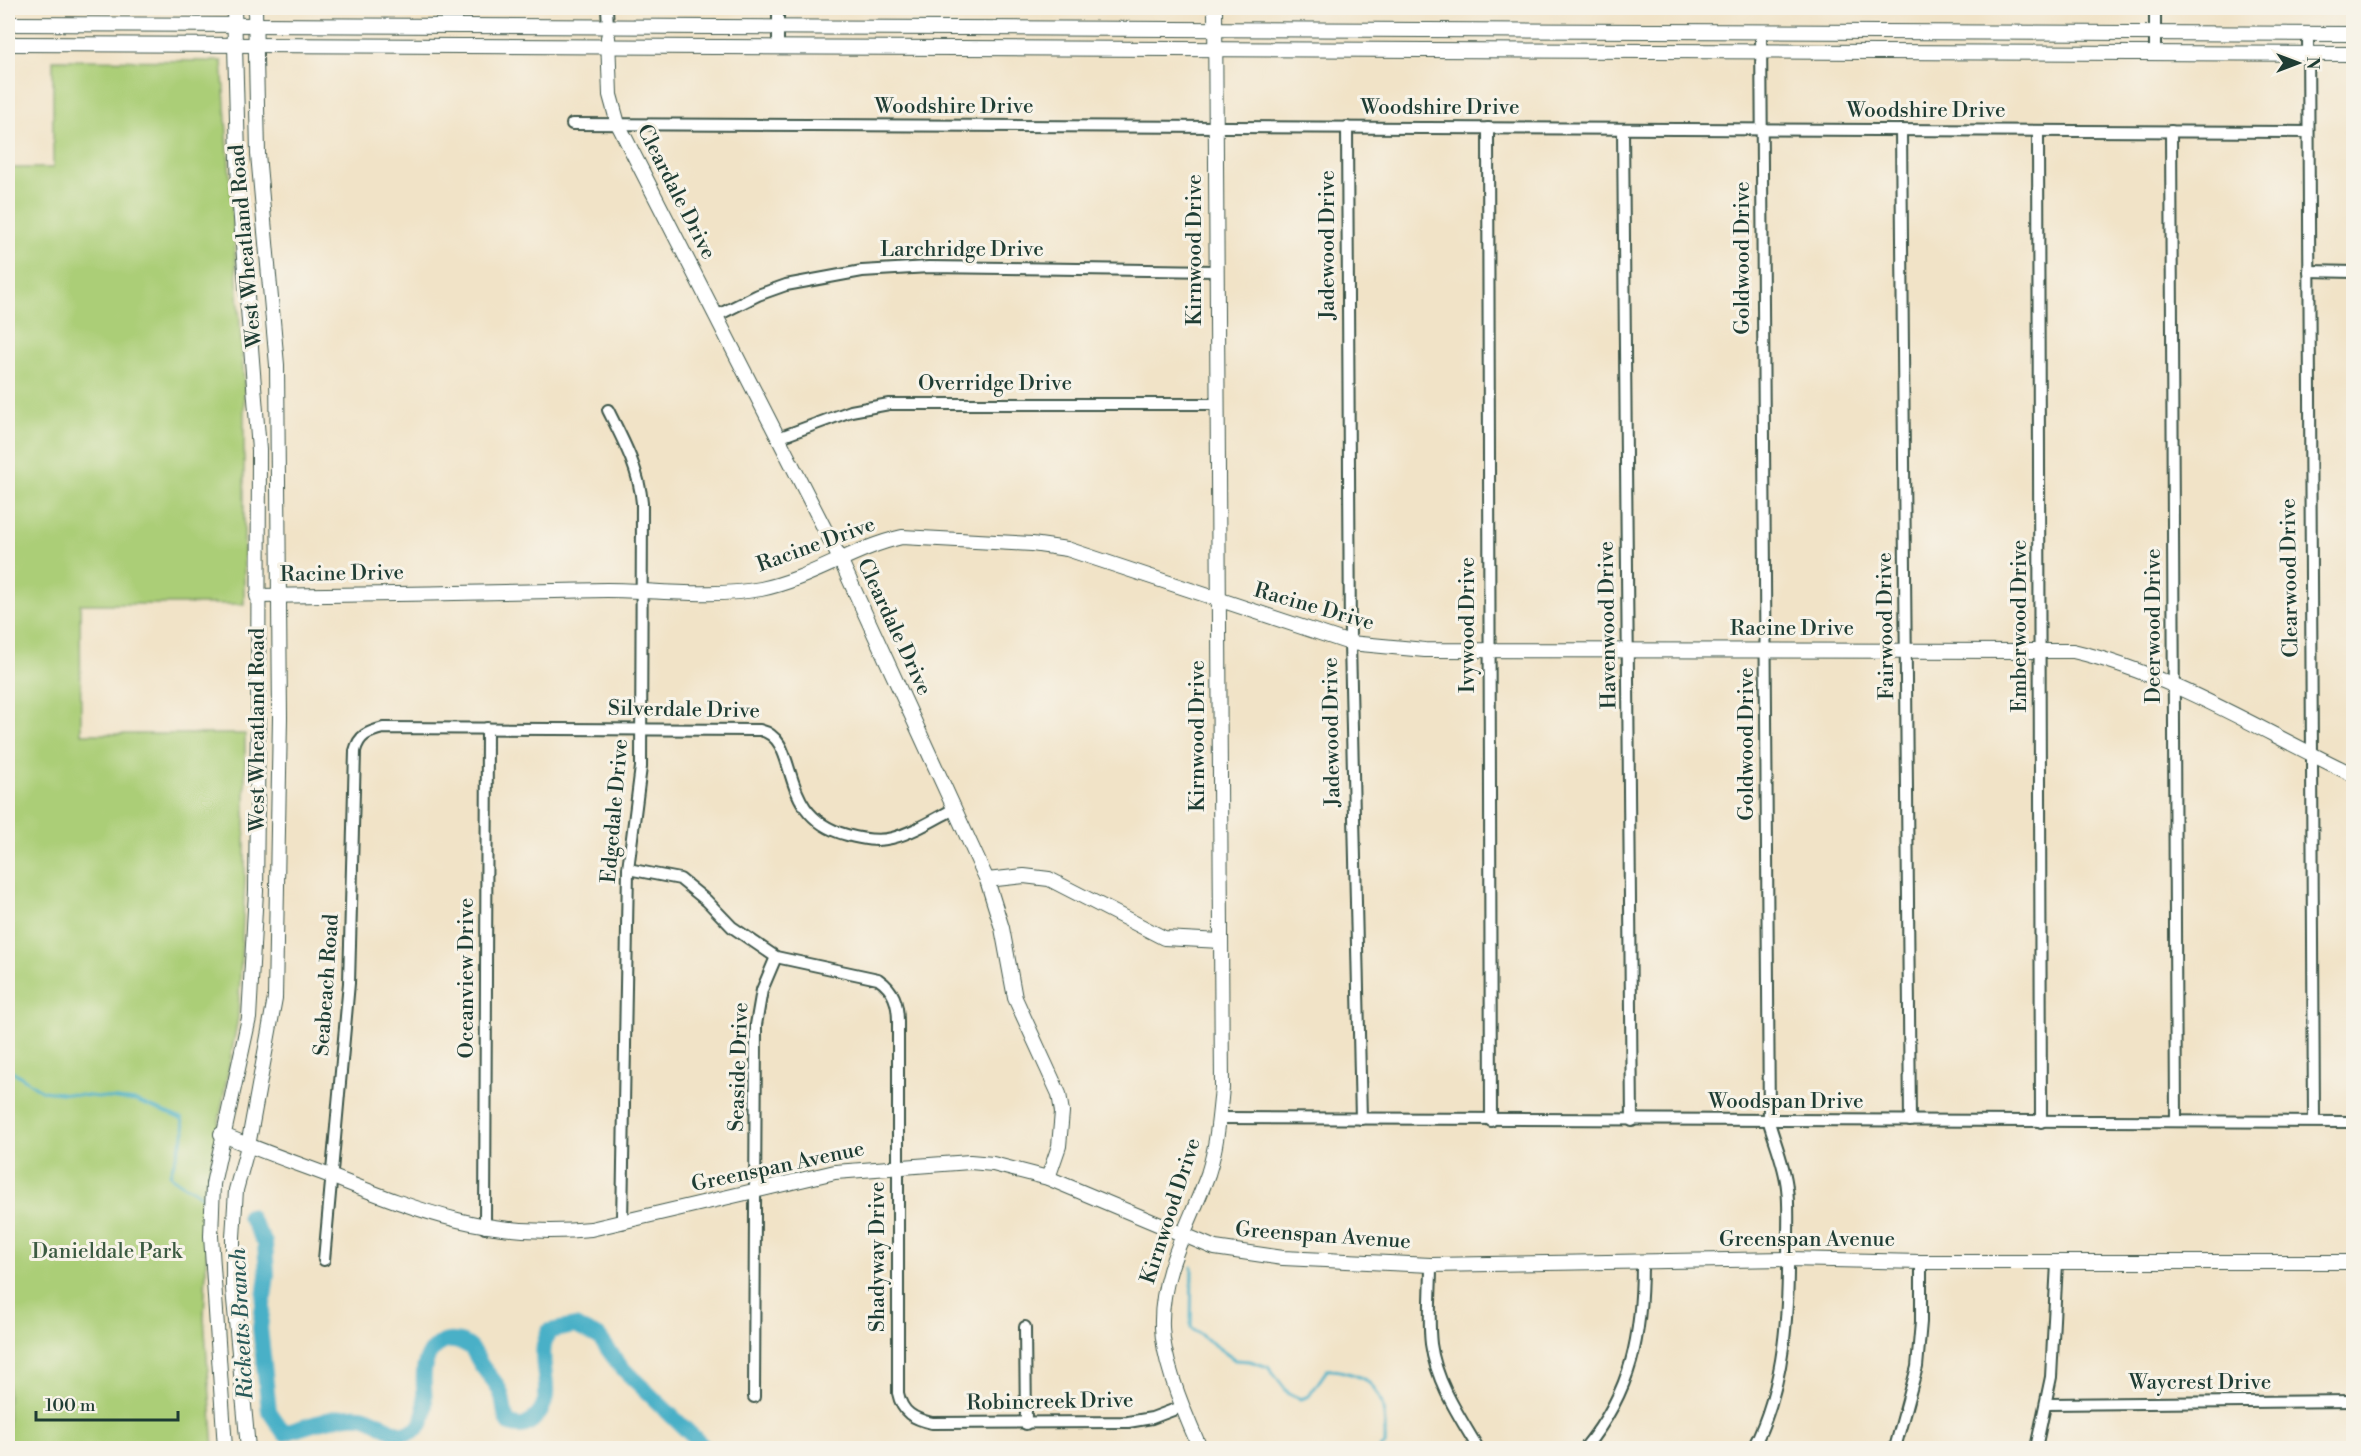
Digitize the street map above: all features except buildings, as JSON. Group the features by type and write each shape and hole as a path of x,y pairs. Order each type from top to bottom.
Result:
{"main road":[{"name":"West Wheatland Road","path":"225,1449 211,1236 213,1184 221,1134 249,1018 256,891 258,716 259,450 242,232 234,8"},
{"name":"West Wheatland Road","path":"248,1449 233,1289 233,1237 236,1191 248,1146 275,998 280,717 280,450 277,361 256,123 255,8"},
{"name":"Kirnwood Drive","path":"1200,1449 1181,1407 1163,1343 1162,1311 1170,1269 1208,1174 1219,1118 1222,1088 1215,8"},
{"path":"8,24 2354,34"},
{"path":"461,26 461,45"},
{"name":"Cleardale Drive","path":"608,27 610,95 618,124 840,559 987,880 1002,928 1015,998 1059,1094 1062,1112 1059,1146 1048,1178"},
{"path":"1465,49 1466,30"},
{"path":"1938,32 1938,52"},
{"path":"8,44 2354,54"},
{"path":"242,232 264,231"},
{"path":"259,450 280,450"},
{"name":"Racine Drive","path":"257,596 640,590 716,592 761,589 797,578 879,542 902,537 1050,545 1350,643 1416,650 2073,651 2104,658 2174,687 2354,775"},
{"path":"258,716 280,717"},
{"path":"987,880 1024,876 1049,879 1164,938 1221,942"},
{"name":"Greenspan Avenue","path":"221,1134 420,1212 485,1228 566,1232 622,1223 835,1172 970,1162 993,1164 1048,1178 1215,1248 1234,1252 1431,1265 1788,1259 1922,1263 2354,1262"},
{"path":"211,1236 233,1237"}],"street":[{"name":"Cleardale Drive","path":"607,8 608,27"},
{"path":"778,8 778,46"},
{"path":"2155,53 2156,8"},
{"name":"Goldwood Drive","path":"1754,1449 1768,1413 1782,1356 1788,1312 1787,1187 1769,1122 1761,32"},
{"name":"Clearwood Drive","path":"2308,34 2311,997 2314,1121"},
{"name":"Woodshire Drive","path":"572,124 2308,132"},
{"name":"Jadewood Drive","path":"1347,128 1350,643 1361,1119"},
{"name":"Ivywood Drive","path":"1488,128 1491,1121"},
{"name":"Havenwood Drive","path":"1623,129 1632,1121"},
{"name":"Fairwood Drive","path":"1900,130 1910,1121"},
{"name":"Emberwood Drive","path":"2038,130 2041,1122"},
{"name":"Deerwood Drive","path":"2171,131 2176,1121"},
{"name":"Larchridge Drive","path":"716,316 758,295 786,285 862,271 929,267 1216,271"},
{"path":"2309,272 2354,272"},
{"name":"Overridge Drive","path":"778,438 851,411 889,404 1217,404"},
{"name":"Edgedale Drive","path":"608,410 628,450 641,490 641,767 628,868 622,1223"},
{"name":"Silverdale Drive","path":"382,728 747,728 770,732 778,740 784,750 796,795 804,808 829,829 860,838 895,838 954,809"},
{"name":"Seabeach Road","path":"324,1260 349,972 355,751 361,737 382,728"},
{"name":"Oceanview Drive","path":"485,1228 487,728"},
{"name":"Shadyway Drive","path":"628,868 680,879 707,901 732,927 776,957 865,975 878,979 889,987 898,1011 898,1393 904,1409 918,1420"},
{"name":"Seaside Drive","path":"754,1397 758,1007 776,957"},
{"name":"Woodspan Drive","path":"1219,1118 1769,1122 2354,1122"},
{"path":"1585,1449 1601,1428 1626,1380 1639,1334 1642,1310 1642,1262"},
{"path":"1895,1449 1917,1366 1921,1322 1922,1263"},
{"path":"2036,1449 2052,1366 2057,1263"},
{"path":"1431,1265 1431,1343 1434,1359 1453,1405 1478,1449"},
{"path":"1025,1327 1026,1424"},
{"name":"Waycrest Drive","path":"2046,1404 2354,1401"},
{"name":"Robincreek Drive","path":"918,1420 932,1424 1128,1422 1152,1418 1181,1407"}],"green space":[{"name":"Danieldale Park","path":"53,60 222,61 244,381 244,604 80,604 81,734 245,734 245,880 238,1018 210,1170 204,1318 214,1448 8,1448 8,168 53,168"}],"waterway":[{"name":"Ricketts Branch","path":"8,1068 42,1091 136,1101 182,1119 185,1131 170,1174 177,1182 197,1192 206,1201"},
{"name":"Ricketts Branch","path":"249,1216 265,1243 267,1275 260,1328 269,1411 284,1433 331,1419 351,1416 367,1417 401,1433 415,1430 422,1423 424,1413 425,1366 429,1355 439,1345 449,1341 467,1345 474,1351 481,1365 499,1389 508,1423 524,1426 533,1420 545,1402 543,1356 544,1343 549,1331 575,1326 599,1337 621,1367 705,1448"},
{"path":"1192,1267 1191,1328 1235,1360 1250,1361 1268,1367 1289,1394 1301,1399 1309,1396 1327,1370 1362,1378 1377,1392 1384,1411 1385,1445 1380,1448"}]}
